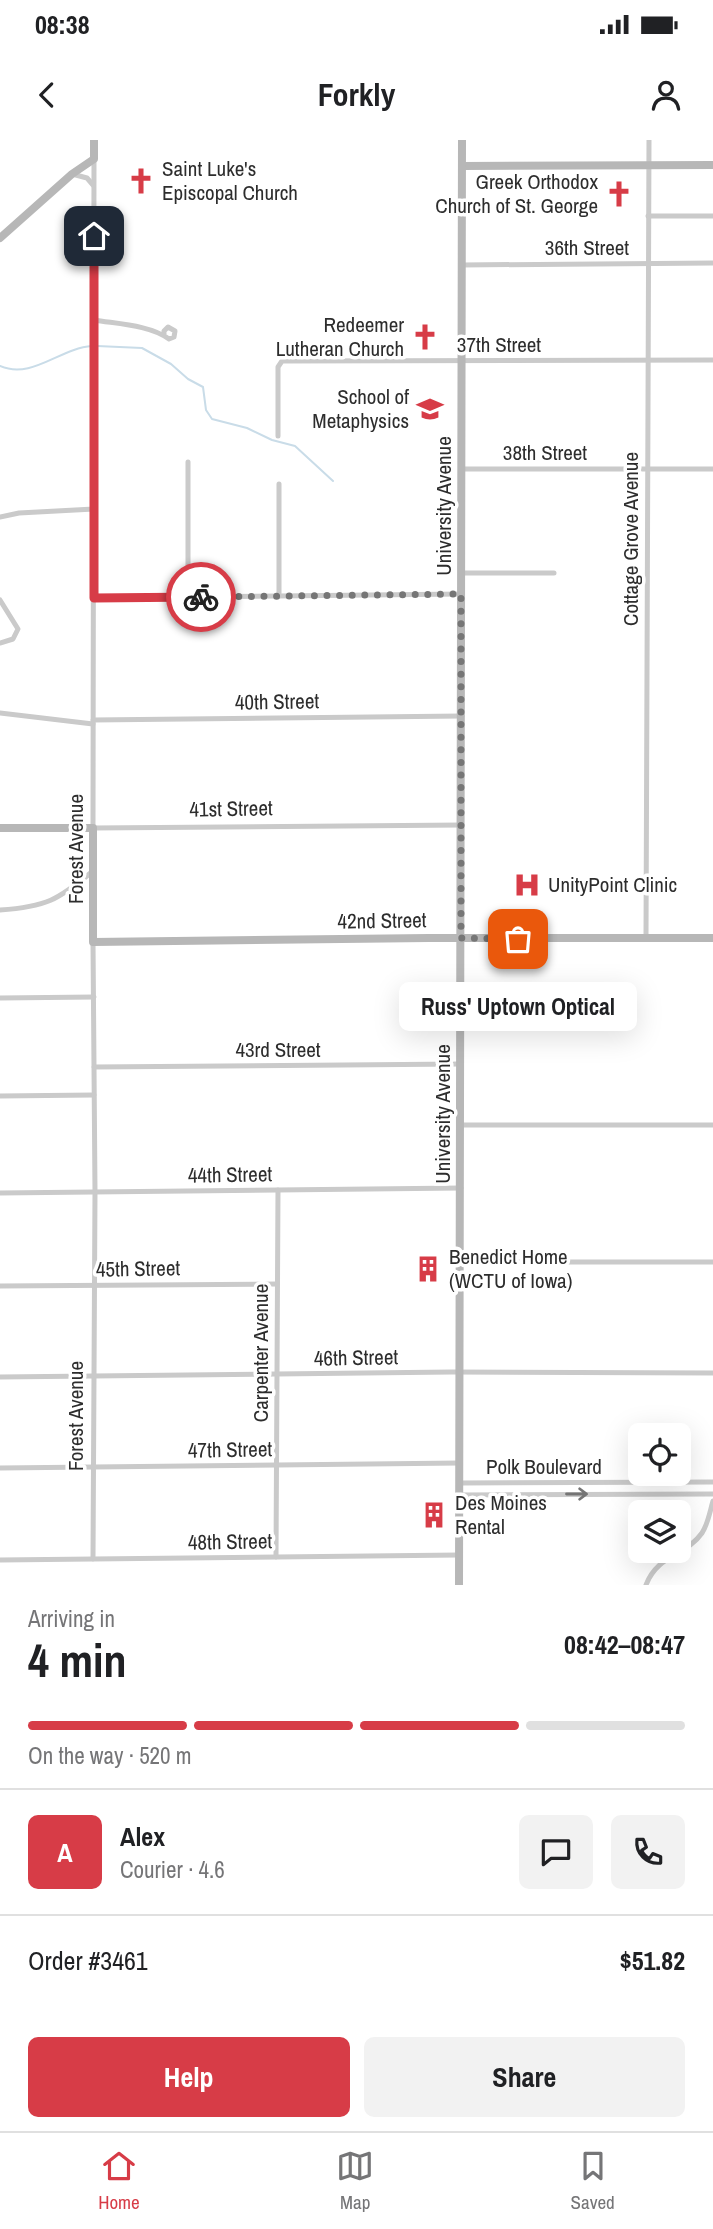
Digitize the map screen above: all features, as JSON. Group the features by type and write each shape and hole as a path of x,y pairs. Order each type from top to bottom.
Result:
{"main road":[{"name":"University Avenue","path":"459,1585 461,140"},
{"path":"72,174 94,142"},
{"name":"Forest Avenue","path":"94,142 94,159"},
{"path":"0,238 72,174 94,159"},
{"path":"461,166 713,165"},
{"name":"41st Street","path":"0,828 93,828"},
{"name":"Forest Avenue","path":"93,828 93,942"},
{"name":"42nd Street","path":"93,942 713,938"}],"street":[{"name":"Cottage Grove Avenue","path":"646,939 649,140"},
{"name":"Forest Avenue","path":"93,828 94,159"},
{"path":"72,174 87,178 94,188"},
{"path":"648,216 713,216"},
{"name":"36th Street","path":"461,265 713,264"},
{"path":"94,320 164,335"},
{"name":"37th Street","path":"278,436 278,367 285,361 713,360"},
{"path":"188,462 188,597"},
{"name":"38th Street","path":"461,469 713,469"},
{"path":"279,484 279,596"},
{"path":"0,517 19,513 94,509"},
{"path":"461,573 554,573"},
{"path":"94,598 461,594"},
{"path":"0,600 17,625 17,634 10,642 0,643"},
{"name":"40th Street","path":"0,713 93,722 461,716"},
{"name":"41st Street","path":"93,828 461,825"},
{"path":"0,910 50,902 93,871"},
{"name":"Forest Avenue","path":"93,942 93,1559"},
{"path":"0,998 94,997"},
{"name":"43rd Street","path":"94,1067 461,1064"},
{"path":"0,1096 94,1095"},
{"path":"461,1125 713,1125"},
{"name":"44th Street","path":"0,1193 461,1188"},
{"name":"Carpenter Avenue","path":"276,1557 278,1190"},
{"path":"460,1262 713,1262"},
{"name":"45th Street","path":"0,1286 277,1284"},
{"name":"46th Street","path":"0,1377 713,1373"},
{"name":"47th Street","path":"0,1468 460,1463"},
{"name":"Polk Boulevard","path":"460,1483 713,1482"},
{"name":"Polk Boulevard","path":"460,1495 713,1494"},
{"path":"646,1585 655,1568 663,1560 689,1545 702,1533 713,1501"},
{"name":"48th Street","path":"0,1560 459,1555"}],"waterway":[{"path":"0,366 23,369 92,346"},
{"path":"97,346 142,348 171,364 188,379 203,387 206,410 212,419 247,428 272,440 295,446 333,481"}],"way so far":[{"path":"201,597 461,594 461,938 518,939"}],"place":[{"name":"Saint Luke's Episcopal Church","path":"141,181"},
{"name":"Greek Orthodox Church of St. George","path":"619,194"},
{"name":"Redeemer Lutheran Church","path":"425,337"},
{"name":"School of Metaphysics","path":"430,409"},
{"name":"UnityPoint Clinic","path":"527,885"},
{"name":"Russ' Uptown Optical","path":"518,939"},
{"name":"Benedict Home (WCTU of Iowa)","path":"428,1269"},
{"name":"Des Moines Rental","path":"434,1515"}],"route":[{"path":"94,236 94,598 201,597"}]}
